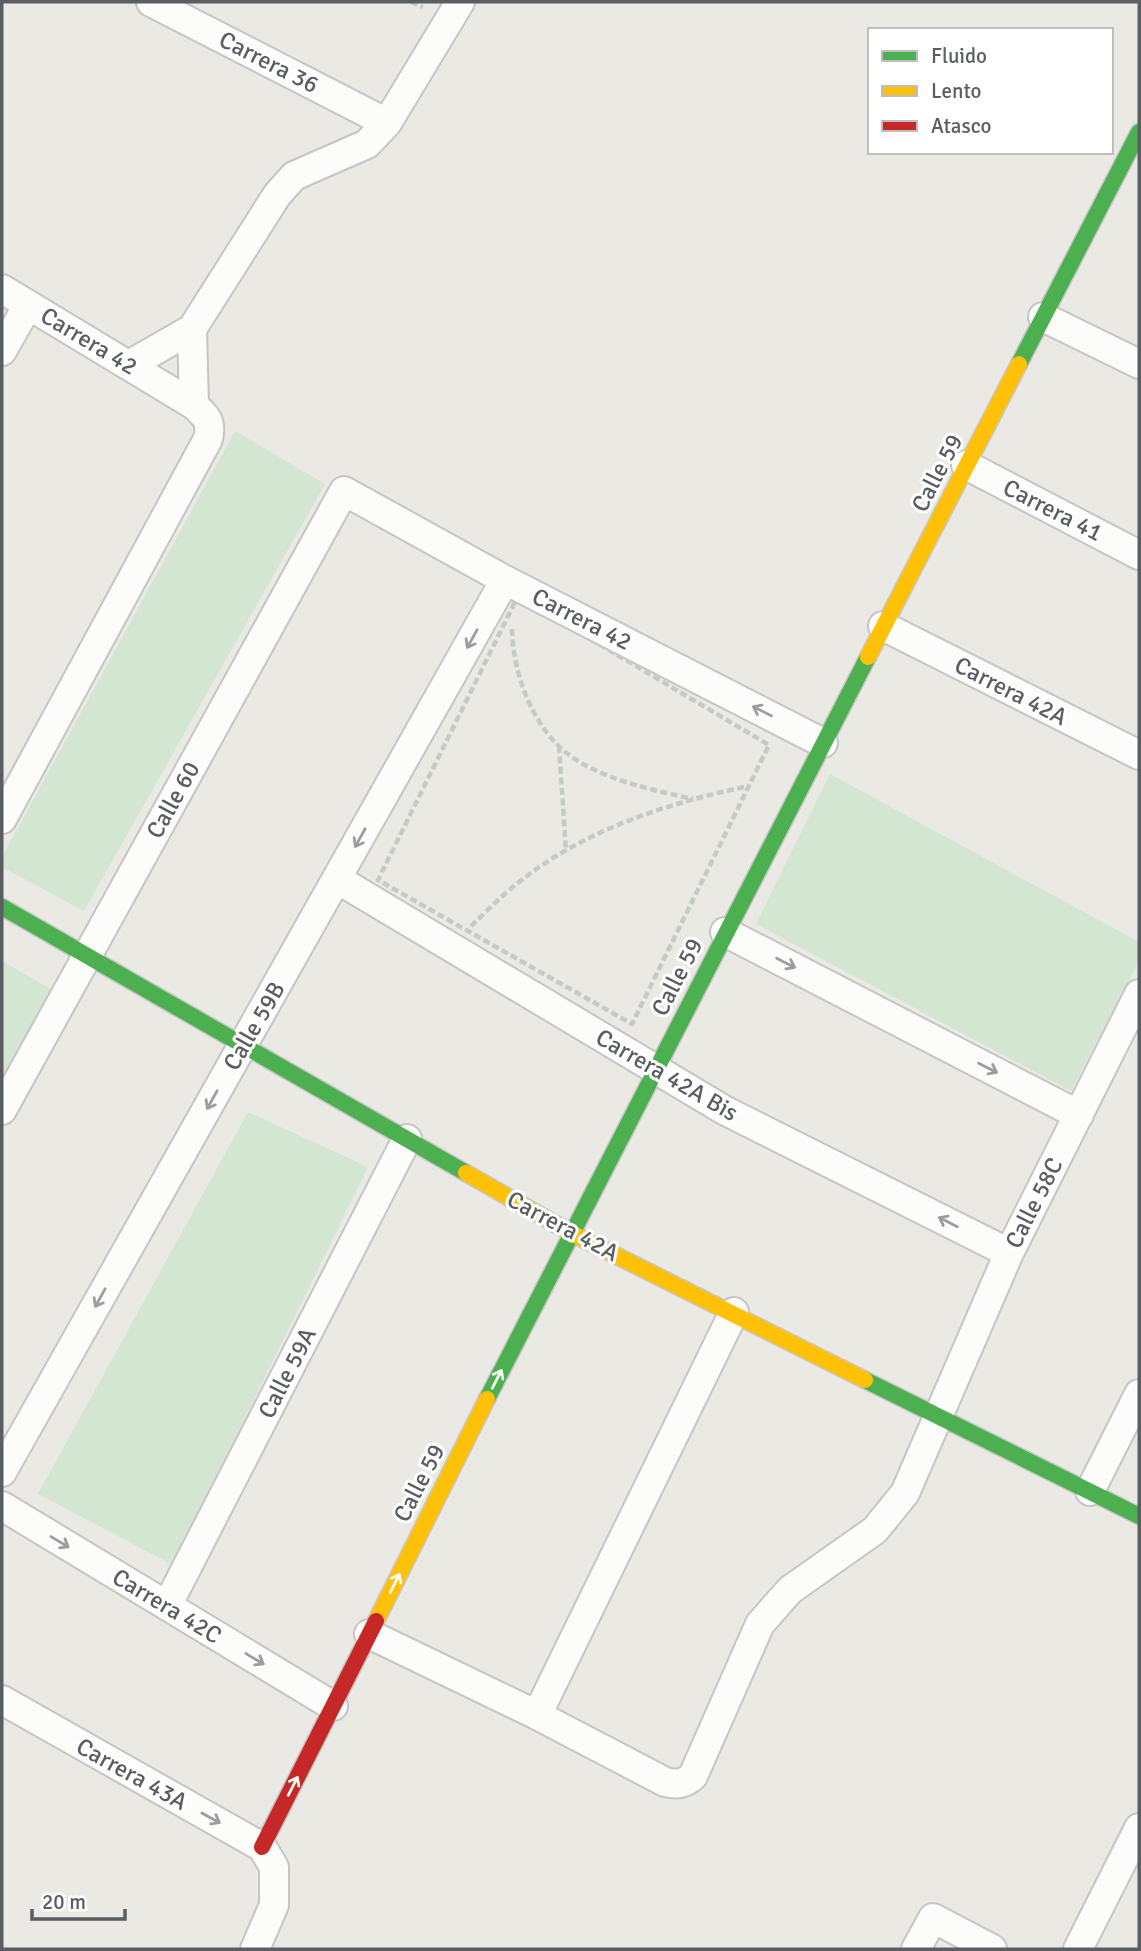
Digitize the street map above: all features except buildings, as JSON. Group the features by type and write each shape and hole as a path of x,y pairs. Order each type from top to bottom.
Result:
{"street":[{"name":"Carrera 36","path":"150,2 387,123"},
{"path":"129,365 192,329 277,195 294,177 367,144 387,123 460,2"},
{"name":"Calle 59","path":"262,1847 571,1233 1043,317 1130,174 1139,132"},
{"name":"Carrera 42","path":"2,289 202,412"},
{"path":"2,351 28,305"},
{"path":"1043,317 1139,364"},
{"path":"2,819 208,439 211,428 202,412 192,329"},
{"name":"Carrera 41","path":"967,465 1139,555"},
{"name":"Carrera 42","path":"344,491 505,580 823,743"},
{"name":"Calle 60","path":"2,1110 344,491"},
{"name":"Calle 59B","path":"2,1472 505,580"},
{"name":"Carrera 42A","path":"883,626 1139,755"},
{"name":"Carrera 42A Bis","path":"337,879 724,1110 1009,1253"},
{"name":"Carrera 42A","path":"2,907 571,1233 1139,1516"},
{"path":"725,932 1079,1115"},
{"name":"Calle 58C","path":"537,1715 665,1782 680,1784 693,1776 760,1624 790,1590 875,1530 905,1493 1009,1253 1139,994"},
{"name":"Calle 59A","path":"167,1606 407,1139"},
{"path":"369,1634 537,1715 734,1312"},
{"path":"1090,1491 1139,1394"},
{"name":"Carrera 42C","path":"2,1506 333,1706"},
{"name":"Carrera 43A","path":"2,1700 262,1847"},
{"path":"1078,1949 1139,1828"},
{"path":"255,1949 274,1905 274,1867 262,1847"},
{"path":"916,1949 933,1918 992,1949"}],"path":[{"path":"518,596 769,745 632,1024 378,880 511,607 518,596"},
{"path":"511,607 513,652 526,695 542,726 564,751 588,766 614,777 651,790 694,799"},
{"path":"559,745 566,851"},
{"path":"468,929 517,883 599,833 657,810 749,786"}],"green space":[{"path":"235,431 325,484 84,911 2,867 2,857"},
{"path":"830,774 1139,942 1139,961 1071,1091 756,924"},
{"path":"2,961 54,991 2,1081"},
{"path":"248,1112 368,1167 173,1565 38,1494"}],"traffic: fast":[{"path":"1019,364 1139,132"},
{"path":"487,1399 868,657"},
{"path":"2,907 466,1173"},
{"path":"865,1380 1139,1516"}],"traffic: slow":[{"path":"868,657 1019,364"},
{"path":"466,1173 571,1233 865,1380"},
{"path":"376,1621 487,1399"}],"traffic: jam":[{"path":"262,1847 376,1621"}]}
